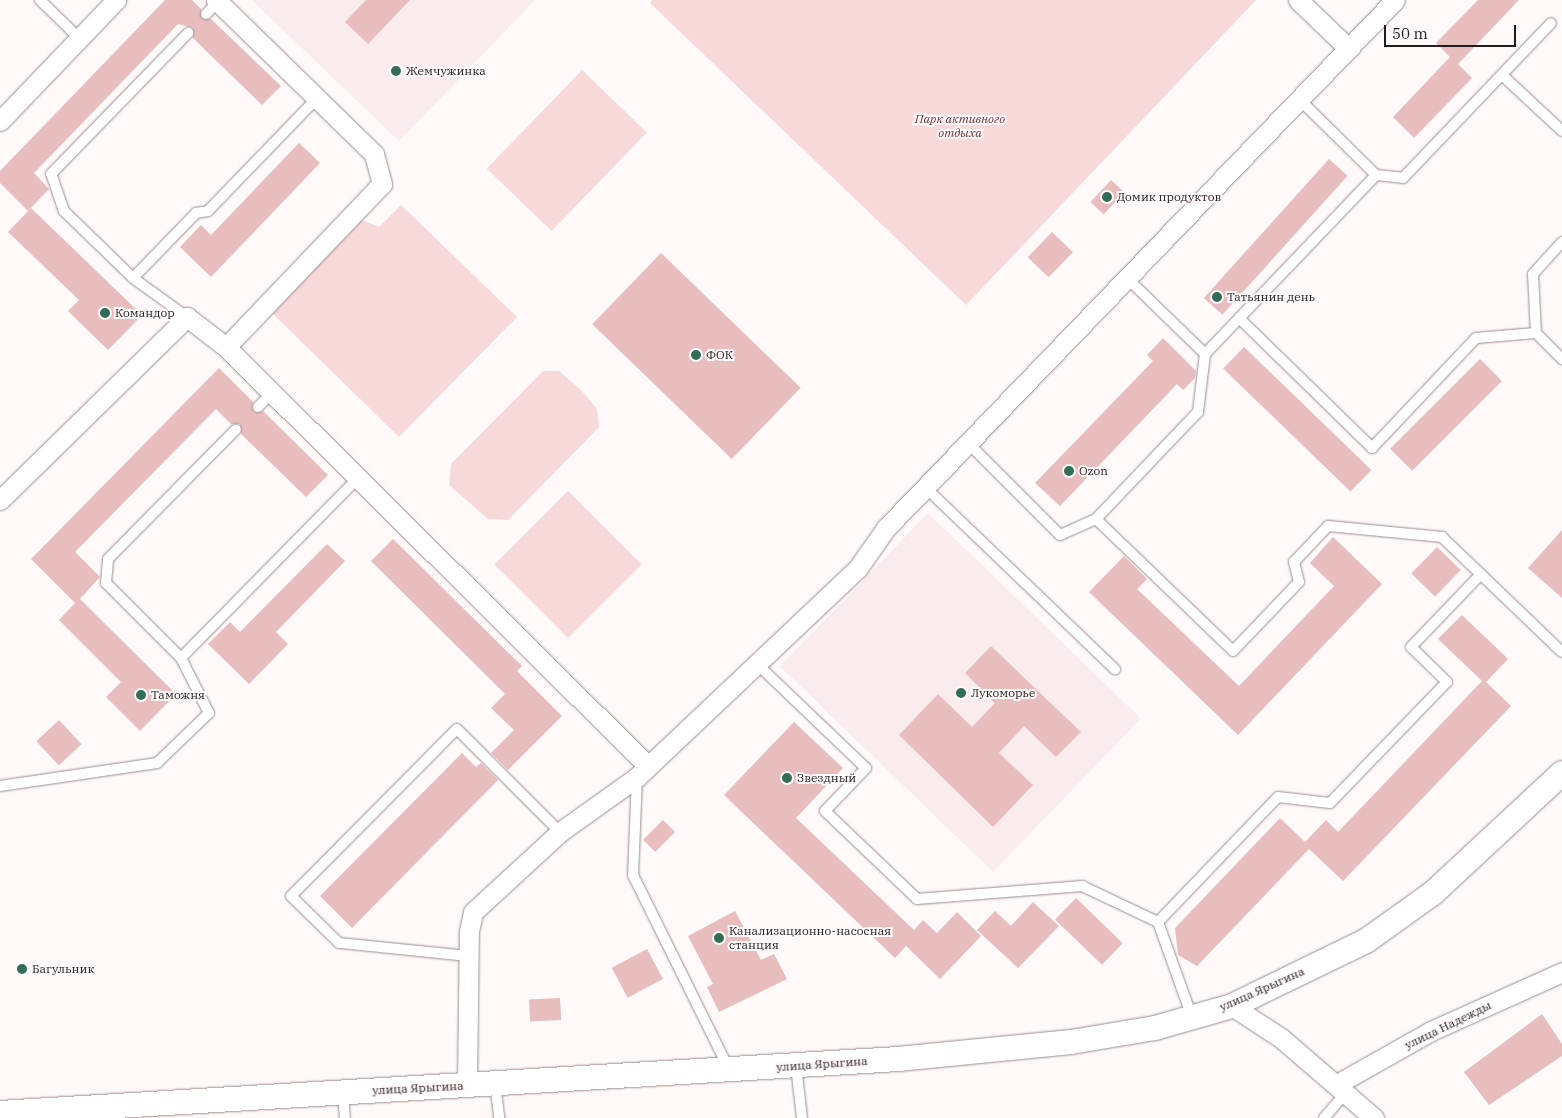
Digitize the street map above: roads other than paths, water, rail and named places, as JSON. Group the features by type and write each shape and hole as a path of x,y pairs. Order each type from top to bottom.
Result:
{"street":[{"path":"0,121 116,0"},
{"path":"1298,0 1347,48"},
{"path":"466,1085 468,956 473,912 560,832 642,771 858,568 886,528 1129,280 1347,48 1395,0"},
{"path":"213,5 317,98 374,154 382,184 226,347"},
{"path":"0,500 187,317 226,347 358,478 642,771"},
{"name":"улица Ярыгина","path":"0,1113 796,1066 1070,1042 1155,1028 1232,1006 1374,936 1433,893 1562,773"},
{"name":"улица Надежды","path":"1341,1088 1431,1031 1562,972"},
{"path":"1232,1006 1281,1038 1374,1118"}],"lane":[{"path":"40,0 80,38"},
{"path":"1299,99 1376,175 1403,178 1551,23"},
{"path":"187,317 133,278 64,211 51,174 188,33"},
{"path":"1502,75 1562,131"},
{"path":"133,278 196,214 208,211 317,98"},
{"path":"969,444 1060,535 1096,519 1198,412 1205,354 1376,175"},
{"path":"1562,242 1533,274 1536,333 1562,359"},
{"path":"1129,280 1205,354"},
{"path":"1239,318 1372,448 1476,338 1536,333"},
{"path":"258,406 272,393"},
{"path":"0,786 157,763 209,713 181,658 106,583 108,559 236,429"},
{"path":"181,658 358,478"},
{"path":"926,488 1115,669"},
{"path":"1096,519 1233,650 1298,582 1294,562 1328,526 1442,537 1562,652"},
{"path":"1158,922 1278,797 1330,804 1447,682 1411,647 1481,574"},
{"path":"756,663 866,768 825,811 917,899 1082,886 1158,922 1192,1017"},
{"path":"468,956 339,943 291,896 458,730 560,832"},
{"path":"642,771 634,874 730,1070"},
{"path":"796,1066 802,1118"},
{"path":"495,1083 499,1118"},
{"path":"1324,1118 1341,1088"},
{"path":"343,1092 345,1118"}],"place":[{"name":"Жемчужинка","path":"396,71"},
{"name":"Домик продуктов","path":"1107,197"},
{"name":"Татьянин день","path":"1217,297"},
{"name":"Командор","path":"105,313"},
{"name":"ФОК","path":"696,355"},
{"name":"Ozon","path":"1069,471"},
{"name":"Лукоморье","path":"961,693"},
{"name":"Таможня","path":"141,695"},
{"name":"Звездный","path":"787,778"},
{"name":"Канализационно-насосная станция","path":"719,938"},
{"name":"Багульник","path":"22,969"}],"park label":[{"name":"Парк активного отдыха","path":"960,126"}]}
